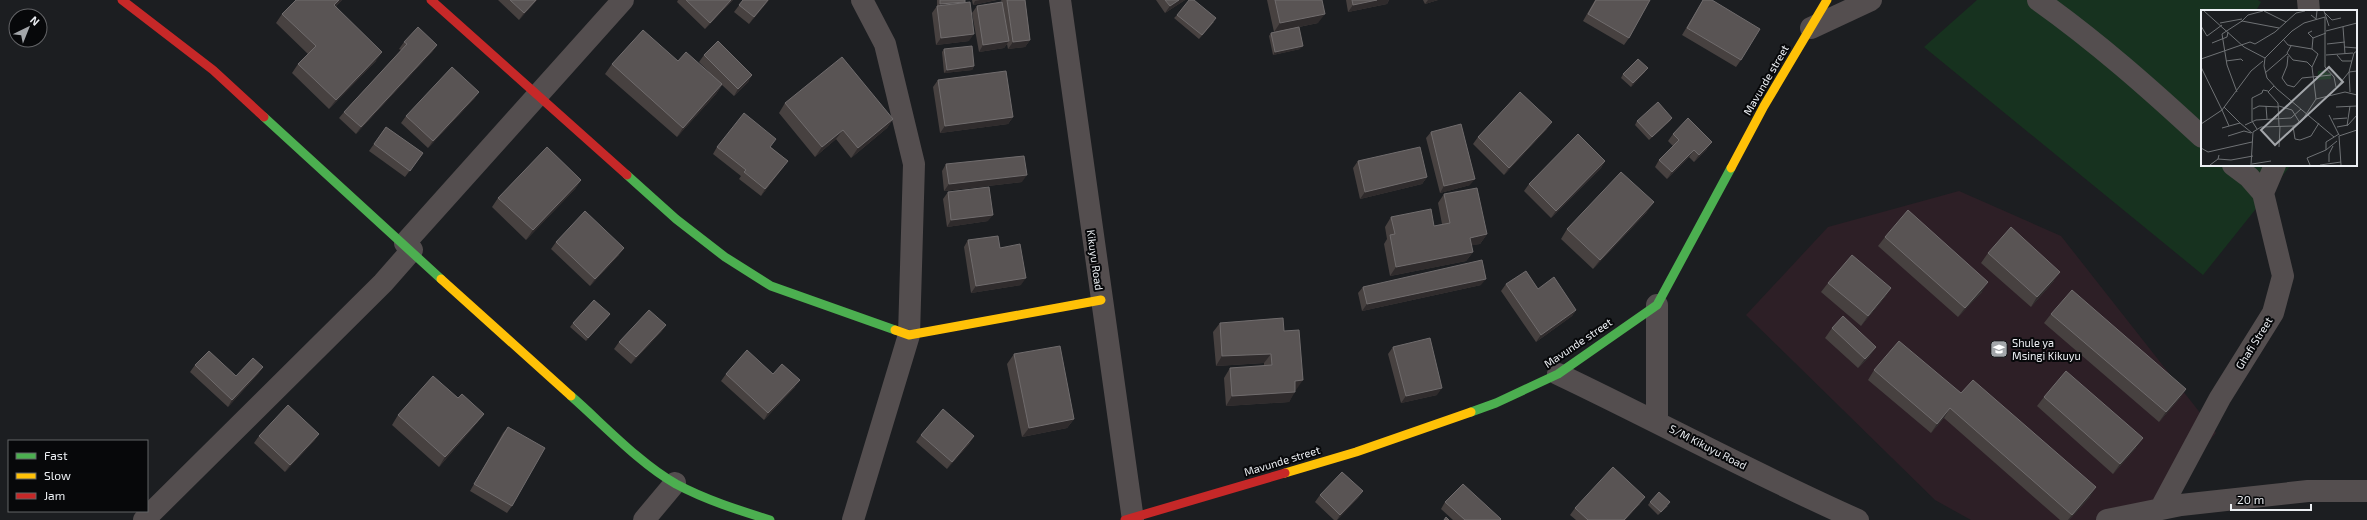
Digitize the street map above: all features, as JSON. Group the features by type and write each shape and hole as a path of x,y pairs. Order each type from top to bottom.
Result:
{"street":[{"path":"122,0 213,70 608,429 675,483 716,502 770,520"},
{"path":"431,0 676,219 725,257 771,286 908,335 1101,300"},
{"path":"144,520 383,283 408,247 536,95 622,0"},
{"path":"853,520 908,335 914,164 885,44 862,0"},
{"name":"Kikuyu Road","path":"1060,0 1130,519"},
{"name":"Mavunde street","path":"1130,519 1356,452 1496,403 1558,374 1657,305 1764,106 1827,0"},
{"path":"1810,28 1871,0"},
{"path":"2038,0 2084,33 2137,77 2201,136"},
{"path":"2308,0 2309,10"},
{"path":"2234,166 2249,177 2263,193 2275,166"},
{"name":"Ghafi Street","path":"2161,508 2220,398 2273,312 2284,276 2263,193"},
{"path":"1657,305 1657,421"},
{"name":"S/M Kikuyu Road","path":"1558,374 1657,421 1795,492 1858,520"},
{"path":"644,520 675,483"},
{"path":"2107,520 2129,517 2161,508 2308,491 2367,491"}],"shaded area":[{"path":"1959,191 2061,236 2216,433 2144,520 1971,520 1935,500 1746,315 1828,227"}],"green space":[{"path":"1977,0 2258,0 2261,2 2257,10 2201,10 2201,166 2290,166 2203,275 1924,47"}],"building":[{"path":"296,0 339,0 334,5 382,52 336,100 298,64 316,46 282,14"},
{"path":"510,0 536,0 524,13"},
{"path":"686,0 731,0 710,23"},
{"path":"743,0 768,0 754,17 739,5"},
{"path":"940,0 965,0 965,2 940,4"},
{"path":"1007,0 1025,0 1030,40 1013,42"},
{"path":"1165,0 1179,0 1170,6"},
{"path":"1189,0 1194,0 1216,18 1202,35 1177,15"},
{"path":"1275,0 1322,0 1325,14 1280,23"},
{"path":"1352,0 1377,0 1353,5"},
{"path":"1596,0 1650,0 1629,38 1588,14"},
{"path":"1703,0 1712,0 1760,29 1741,60 1687,28"},
{"path":"970,2 974,34 941,38 937,6"},
{"path":"1002,2 1009,41 983,45 977,6"},
{"path":"418,27 437,45 361,127 344,112 407,44 404,42"},
{"path":"1299,27 1303,46 1275,52 1271,33"},
{"path":"643,30 678,61 686,52 722,84 683,128 612,64"},
{"path":"718,41 752,75 738,89 704,55"},
{"path":"972,46 974,66 947,70 944,49"},
{"path":"842,57 893,119 858,148 843,130 822,147 785,103"},
{"path":"1638,59 1648,68 1633,83 1623,74"},
{"path":"452,67 479,92 433,141 406,116"},
{"path":"1006,71 1013,117 945,126 938,80"},
{"path":"1520,92 1552,122 1509,168 1478,137"},
{"path":"1658,102 1672,118 1652,137 1637,121"},
{"path":"744,113 776,139 770,147 788,161 765,189 744,172 746,170 717,147"},
{"path":"1688,118 1712,142 1699,155 1694,150 1672,172 1659,160 1679,140 1673,134"},
{"path":"1461,124 1475,179 1444,186 1431,132"},
{"path":"386,127 423,153 410,171 374,144"},
{"path":"1578,134 1605,161 1556,211 1529,184"},
{"path":"547,147 581,180 533,230 498,198"},
{"path":"1420,147 1427,177 1365,192 1358,161"},
{"path":"1024,156 1027,175 949,184 946,164"},
{"path":"1621,172 1654,202 1600,260 1567,229"},
{"path":"989,187 993,215 951,220 948,192"},
{"path":"1477,188 1487,234 1470,238 1473,252 1396,267 1390,235 1395,234 1391,217 1431,209 1434,226 1450,223 1444,194"},
{"path":"1908,210 1988,282 1965,308 1885,237"},
{"path":"585,211 624,248 595,279 556,242"},
{"path":"2011,227 2060,272 2037,297 1988,253"},
{"path":"998,236 1000,248 1020,244 1026,278 976,286 968,240"},
{"path":"1852,255 1891,288 1868,316 1828,283"},
{"path":"1482,260 1486,279 1367,304 1363,287"},
{"path":"1526,271 1538,289 1554,277 1576,310 1541,335 1506,284"},
{"path":"2072,290 2186,389 2166,412 2051,314"},
{"path":"594,300 610,314 588,338 573,323"},
{"path":"649,310 666,325 636,357 619,342"},
{"path":"1843,316 1876,347 1865,359 1832,328"},
{"path":"1283,318 1284,331 1299,330 1303,380 1295,381 1295,392 1232,396 1230,368 1272,365 1271,354 1222,356 1220,323"},
{"path":"1430,338 1442,388 1406,396 1393,347"},
{"path":"1899,341 1961,393 1973,380 2096,487 2072,515 1950,408 1937,424 1874,370"},
{"path":"1060,346 1074,419 1029,428 1014,354"},
{"path":"747,350 773,374 782,364 800,380 768,413 726,374"},
{"path":"209,351 236,376 253,358 263,367 232,400 195,365"},
{"path":"2066,371 2143,438 2120,464 2044,397"},
{"path":"433,376 458,398 462,394 484,414 445,457 398,415"},
{"path":"288,405 319,434 290,465 259,436"},
{"path":"943,409 974,436 952,462 921,435"},
{"path":"508,427 545,448 512,506 474,484"},
{"path":"1613,467 1645,497 1624,520 1588,520 1575,508"},
{"path":"1342,472 1363,491 1340,515 1320,495"},
{"path":"1463,484 1501,519 1465,520 1445,502"},
{"path":"1659,492 1670,502 1661,512 1650,502"}],"traffic: fast":[{"path":"264,117 441,279"},
{"path":"1471,412 1496,403 1558,374 1657,305 1731,168"},
{"path":"627,175 676,219 725,257 771,286 895,330"},
{"path":"571,396 648,465 676,484 710,500 770,520"}],"traffic: slow":[{"path":"1731,168 1764,106 1827,0"},
{"path":"441,279 571,396"},
{"path":"895,330 909,335 1101,300"},
{"path":"1285,473 1356,452 1471,412"}],"traffic: jam":[{"path":"122,0 213,70 264,117"},
{"path":"431,0 627,175"},
{"path":"1125,520 1285,473"}],"place":[{"name":"Shule ya Msingi Kikuyu","path":"1999,349"}]}
